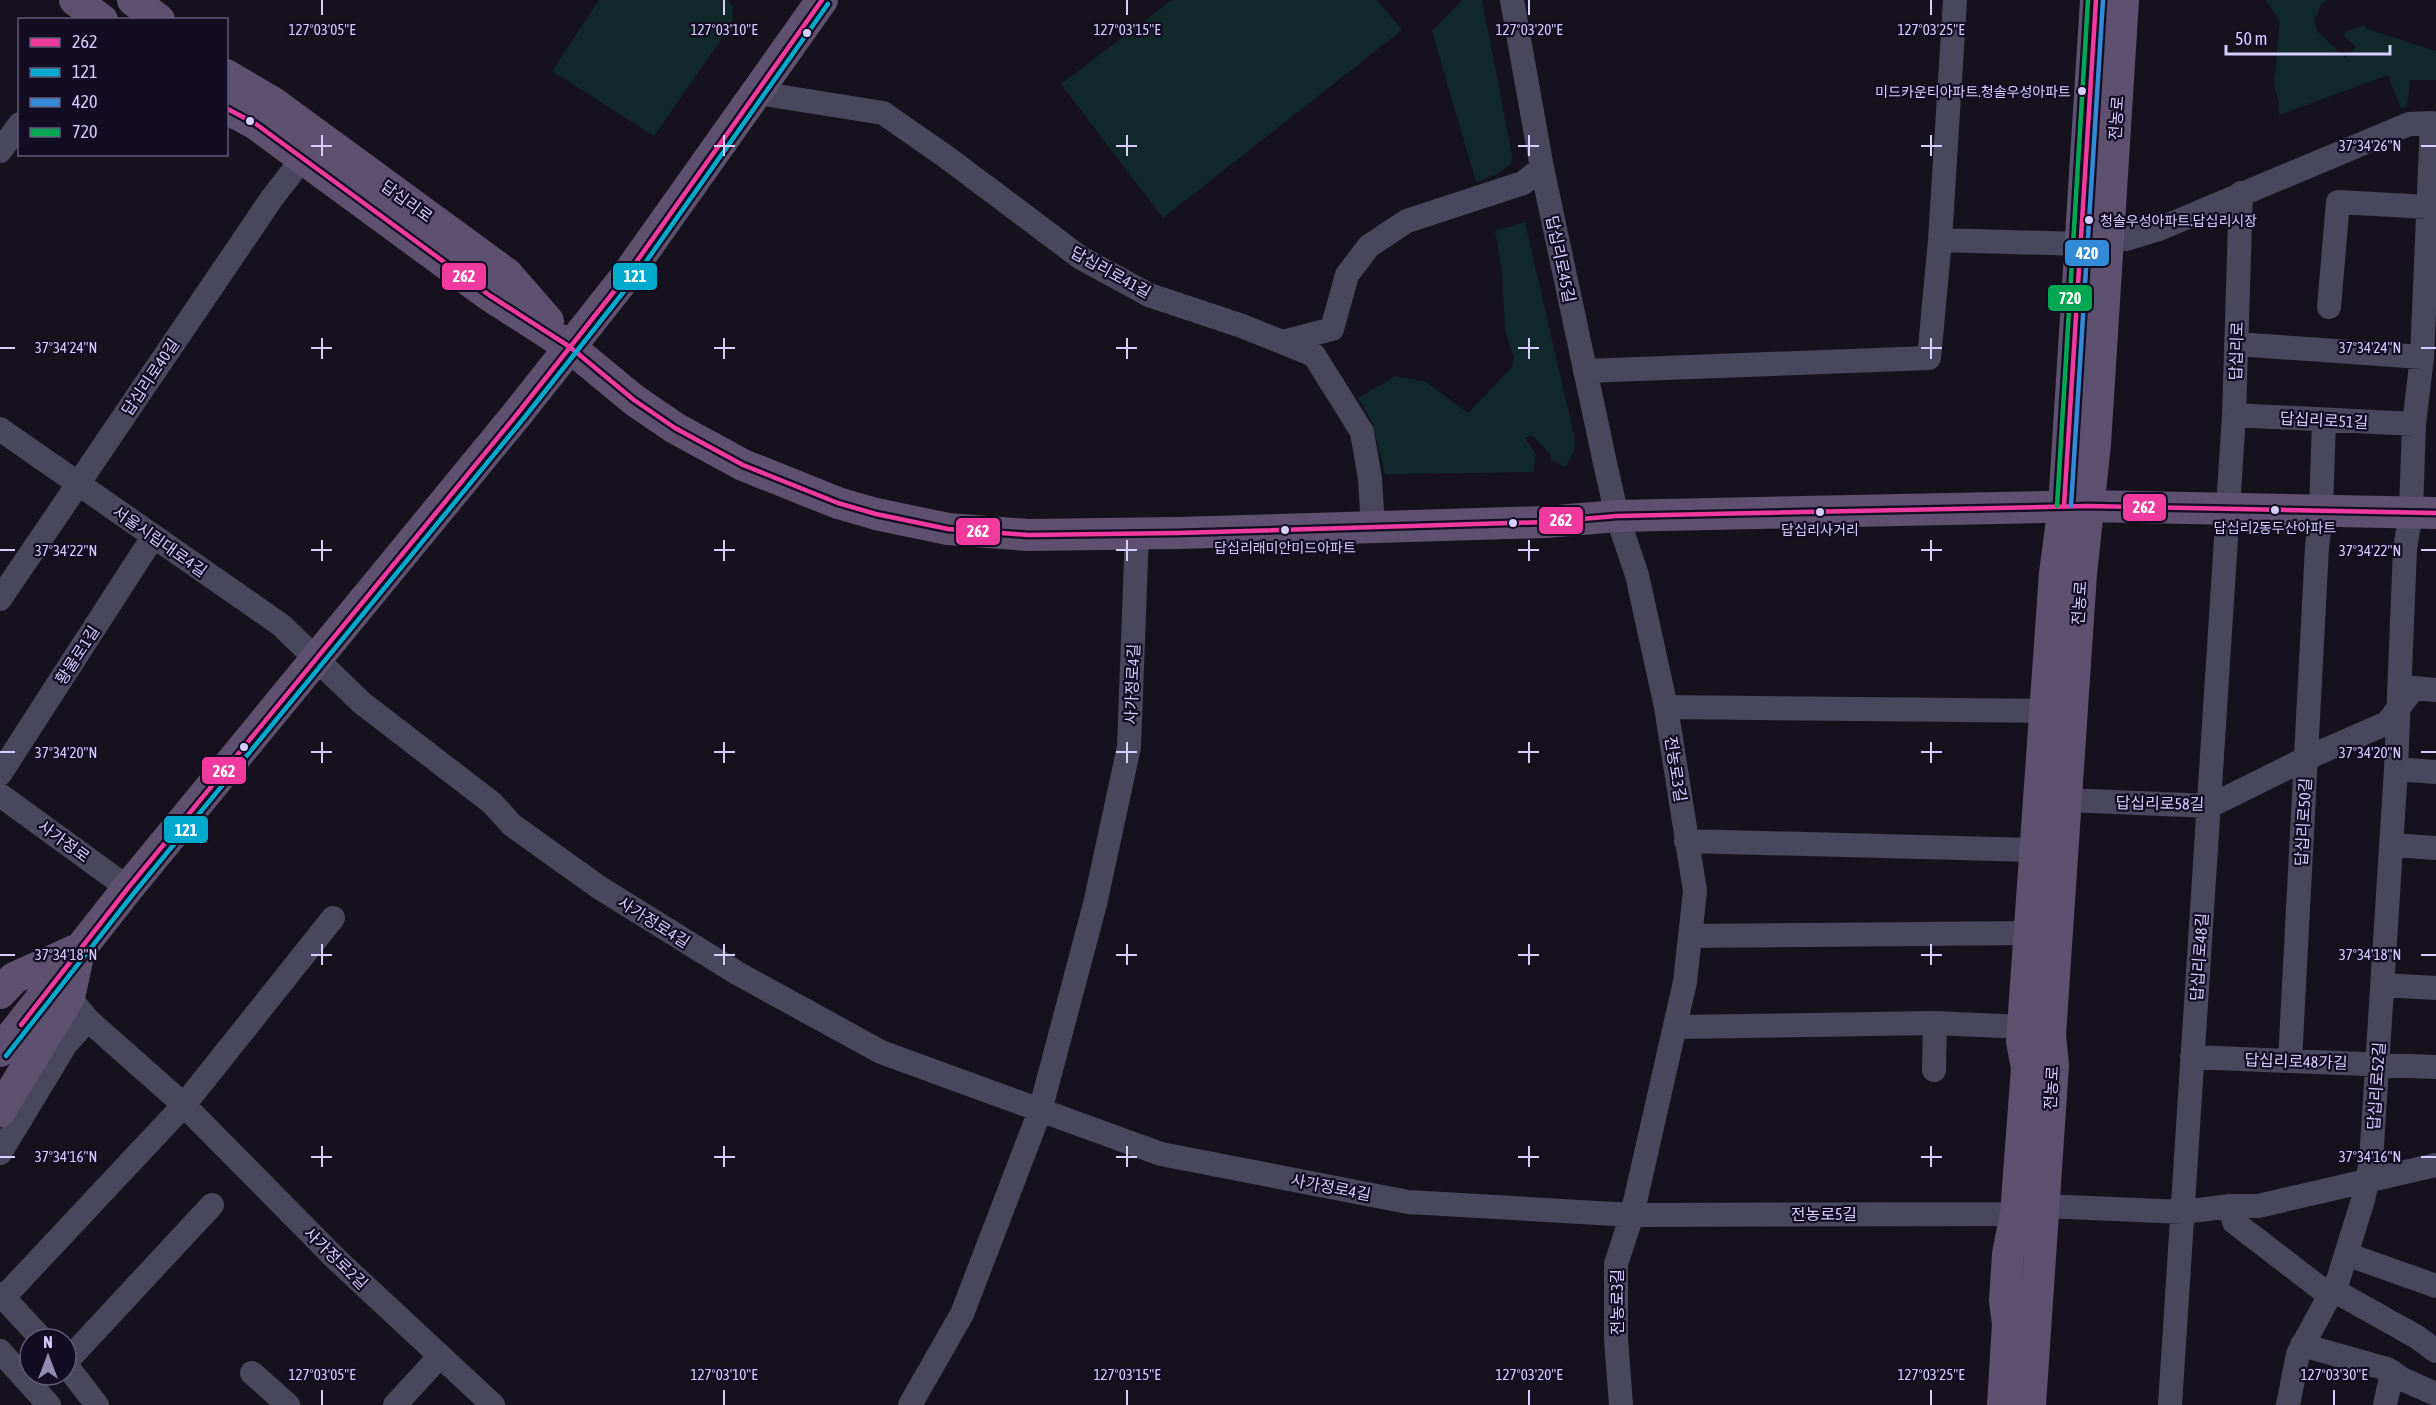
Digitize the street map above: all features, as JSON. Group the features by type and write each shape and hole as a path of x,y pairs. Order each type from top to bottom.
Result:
{"main road":[{"path":"134,0 156,18"},
{"path":"0,1052 128,888 627,275 758,93 802,25 822,0"},
{"name":"전농로","path":"2030,1405 2027,1068 2022,1041 2055,573 2095,444 2096,0"},
{"name":"전농로","path":"2095,241 2123,0"},
{"name":"답십리로","path":"228,76 272,102 507,274 570,347"},
{"name":"답십리로","path":"228,109 256,124 489,295 570,347 634,400 693,439 743,465 838,503 876,514 948,529 1029,535 1137,533 1546,522 1617,516 2076,506 2424,513"},
{"name":"전농로","path":"2003,1405 2008,1324 2005,1301 2008,1254 2030,1210 2053,1065 2050,1035 2081,574 2076,506"},
{"path":"0,993 14,978 80,949"},
{"path":"0,1111 79,1008 80,949"}],"street":[{"name":"답십리로45길","path":"1512,0 1542,168 1617,516"},
{"path":"1585,371 1929,358 1940,240 1955,0"},
{"name":"답십리로41길","path":"758,93 883,113 1081,258 1149,296 1242,326 1314,355 1362,432 1370,479 1373,527"},
{"path":"1940,240 2095,241 2126,239 2159,229 2409,124 2432,123 2428,207 2430,258 2414,424 2424,513"},
{"path":"0,151 18,127"},
{"name":"답십리로40길","path":"0,599 272,198 303,158"},
{"path":"1282,342 1332,328 1347,275 1369,246 1397,227 1407,221 1523,183 1542,168"},
{"name":"답십리로","path":"2228,508 2234,415 2241,193"},
{"path":"2329,307 2338,202 2428,207"},
{"path":"2236,344 2422,357"},
{"name":"답십리로51길","path":"2234,415 2414,424"},
{"name":"답십리로50길","path":"2290,1061 2324,420"},
{"name":"서울시립대로4길","path":"0,429 281,625 315,658"},
{"name":"답십리로48길","path":"2170,1405 2228,508"},
{"name":"답십리로52길","path":"2288,1405 2298,1354 2331,1292 2346,1254 2372,1161 2392,845 2405,549 2424,513"},
{"name":"전농로3길","path":"1617,516 1637,575 1666,707 1695,891 1685,982 1632,1215 1616,1264 1615,1289 1622,1405"},
{"name":"사가정로4길","path":"910,1405 962,1314 1040,1111 1095,904 1129,747 1137,533"},
{"name":"황물로1길","path":"0,774 153,537"},
{"name":"사가정로4길","path":"315,658 362,703 492,804 512,825 600,888 737,973 881,1052 1161,1154 1408,1202 1632,1215"},
{"name":"답십리로58길","path":"2066,800 2210,806 2307,758 2386,723 2414,688 2436,690"},
{"path":"1666,707 2046,711"},
{"path":"2396,769 2436,772"},
{"name":"사가정로","path":"0,795 128,888"},
{"path":"1686,841 2036,850"},
{"path":"2392,845 2436,848"},
{"path":"31,1327 2,1296 184,1105 333,918"},
{"path":"1690,936 2031,933"},
{"path":"2383,985 2436,988"},
{"path":"0,1153 66,1044 79,1008"},
{"name":"사가정로2길","path":"79,1008 184,1105 337,1260 493,1405"},
{"path":"1675,1027 1935,1023 2023,1027"},
{"path":"1934,1070 1935,1023"},
{"name":"답십리로48가길","path":"2192,1057 2436,1067"},
{"path":"2030,1210 2184,1212 2230,1206 2258,1206 2436,1165"},
{"path":"78,1350 212,1205"},
{"path":"2230,1206 2234,1222 2331,1292 2418,1337 2436,1351"},
{"name":"전농로5길","path":"1632,1215 2030,1210"},
{"path":"2346,1254 2436,1286"},
{"path":"2302,1345 2387,1369 2402,1379 2436,1394"},
{"path":"0,1351 50,1405"},
{"path":"395,1405 440,1356"},
{"path":"2385,1405 2392,1372"},
{"path":"252,1373 288,1405"},
{"path":"78,1379 97,1405"}],"green space":[{"path":"599,0 728,0 733,7 732,24 654,136 552,71"},
{"path":"1172,0 1377,0 1402,30 1163,218 1061,84"},
{"path":"1462,0 1482,0 1512,155 1511,164 1496,175 1476,182 1432,31"},
{"path":"2266,0 2326,0 2321,5 2314,21 2318,32 2345,58 2356,47 2344,36 2345,32 2364,25 2367,29 2436,51 2436,80 2410,80 2407,106 2401,109 2388,75 2279,115 2279,102 2274,85 2280,22"},
{"path":"1525,222 1575,440 1573,453 1565,467 1551,460 1551,455 1532,435 1525,438 1536,454 1533,472 1385,474 1372,422 1358,398 1396,376 1426,382 1468,413 1512,367 1514,358 1505,330 1502,271 1495,231"}],"transit line":[{"name":"262","path":"21,1025 128,888 518,413 627,275 822,0"},
{"name":"720","path":"2057,506 2088,0"},
{"name":"262","path":"2064,506 2096,0"},
{"name":"420","path":"2071,506 2103,0"},
{"name":"121","path":"6,1056 134,893 524,418 633,280 828,4"},
{"name":"262","path":"228,109 256,124 489,295 570,347 634,400 675,428 743,465 838,503 876,514 948,529 1028,535 1177,533 1546,522 1617,516 2088,506 2436,513"}],"place":[{"name":"미드카운티아파트.청솔우성아파트","path":"2082,91"},
{"name":"청솔우성아파트.답십리시장","path":"2089,220"},
{"name":"답십리2동두산아파트","path":"2275,510"},
{"name":"답십리사거리","path":"1820,512"},
{"name":"답십리래미안미드아파트","path":"1285,530"}]}
